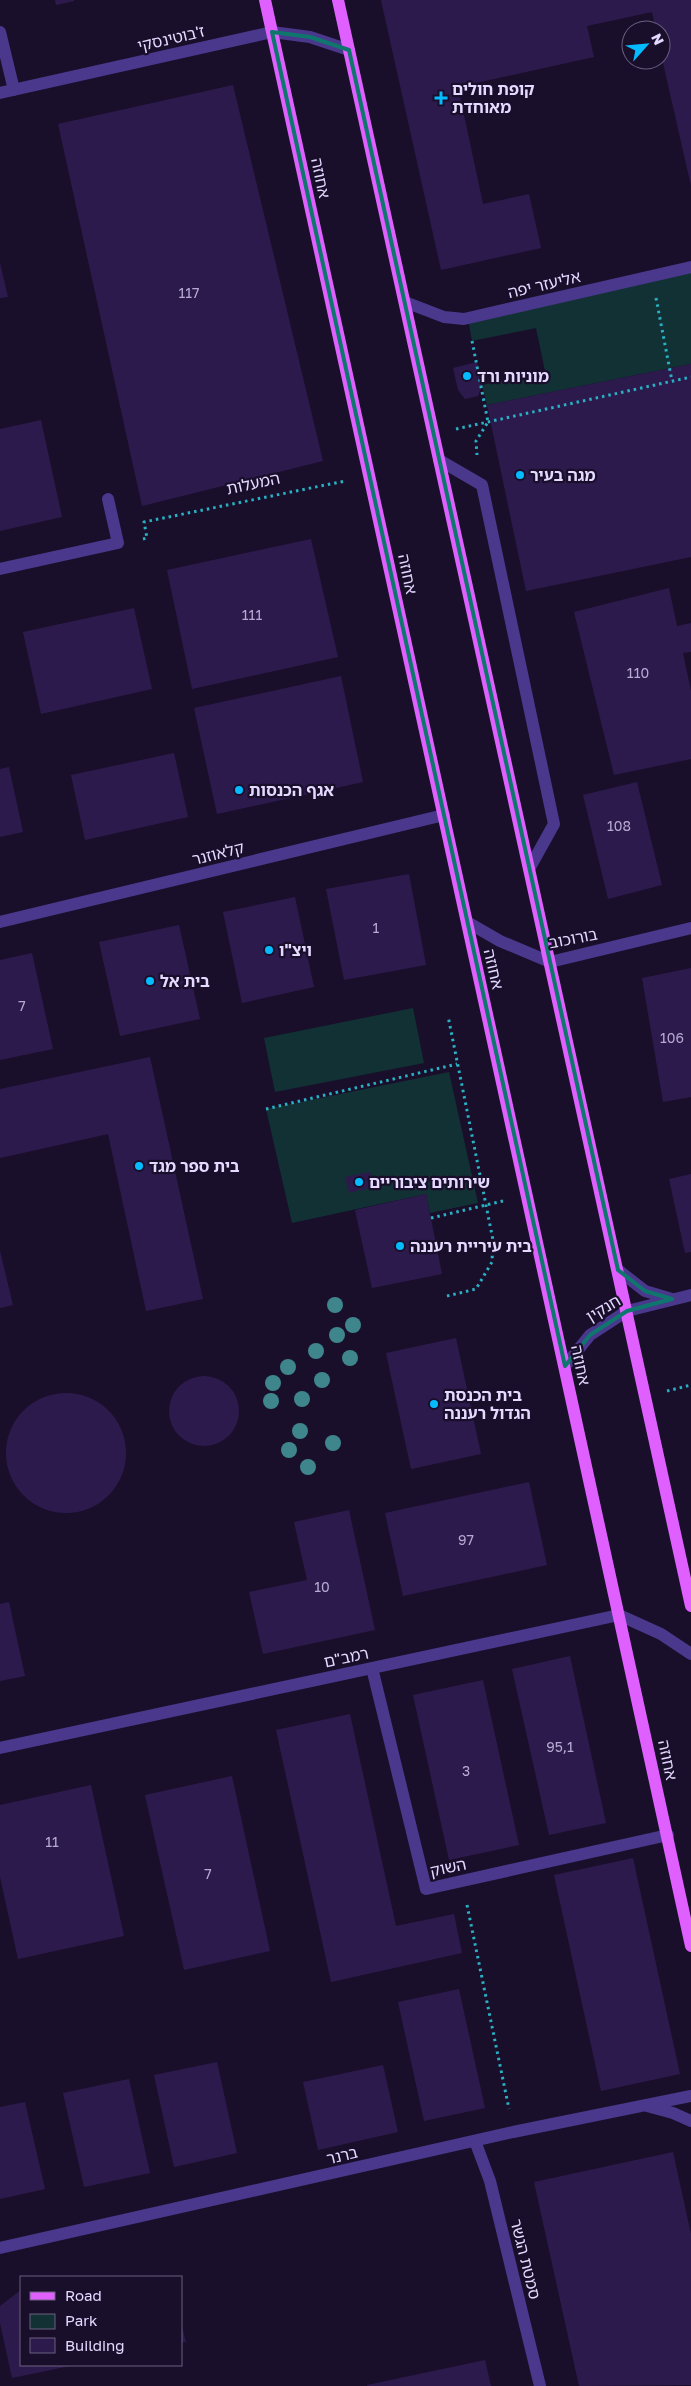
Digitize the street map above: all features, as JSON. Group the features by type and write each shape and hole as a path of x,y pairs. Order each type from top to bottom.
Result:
{"main road":[{"name":"אחוזה","path":"265,0 691,1946"},
{"path":"338,0 691,1606"}],"street":[{"path":"0,32 14,90"},
{"name":"ז'בוטינסקי","path":"0,93 272,32 310,37 349,50"},
{"name":"אליעזר יפה","path":"405,302 444,317 468,318 691,267"},
{"path":"439,460 482,485 554,824 529,869"},
{"path":"0,569 118,544 108,499"},
{"name":"קלאוזנר","path":"0,922 444,815"},
{"name":"בורוכוב","path":"467,922 500,941 550,962 691,928"},
{"name":"חנקין","path":"618,1270 645,1291 672,1299"},
{"name":"חנקין","path":"564,1366 590,1335 627,1311 691,1295"},
{"path":"620,1615 660,1634 691,1654"},
{"name":"רמב\"ם","path":"0,1748 620,1615"},
{"name":"השוק","path":"372,1668 426,1889 668,1835"},
{"name":"ברנר","path":"0,2248 513,2132 691,2096"},
{"path":"644,2106 673,2113 691,2121"},
{"name":"סמטת הגשר","path":"475,2142 490,2181 540,2386"}],"path":[{"path":"652,276 672,381"},
{"path":"468,318 488,422"},
{"path":"433,434 691,377"},
{"name":"המעלות","path":"144,522 370,476"},
{"path":"447,1296 476,1290 492,1262 493,1240 448,1016"},
{"path":"266,1109 457,1064"},
{"path":"431,1218 528,1196"},
{"path":"462,1880 513,2132"}],"highlighted area":[{"path":"272,32 310,37 349,50 618,1270 645,1291 672,1299 627,1311 590,1335 565,1366"}],"green space":[{"path":"691,267 691,364 487,405 482,385 545,371 536,328 472,341 468,318"},
{"path":"413,1008 424,1063 275,1092 264,1038"},
{"path":"449,1072 478,1203 430,1213 426,1194 292,1223 266,1109"}],"building":[{"path":"55,0 74,0 74,1 56,5"},
{"path":"381,0 691,0 691,186 665,70 671,70 671,20 654,20 652,12 587,26 594,57 458,87 483,204 529,194 541,248 441,270"},
{"path":"233,85 323,461 142,506 58,124"},
{"path":"0,263 8,297 0,298"},
{"name":"מוניות ורד","path":"477,362 482,385 478,396 465,399 458,390 453,368"},
{"path":"691,364 691,557 526,591 487,405"},
{"path":"41,420 62,517 0,531 0,429"},
{"path":"311,539 338,657 192,689 167,570"},
{"path":"669,588 677,626 691,623 691,652 683,653 691,691 691,759 614,775 574,612"},
{"path":"134,608 152,689 41,714 23,632"},
{"path":"341,676 363,782 217,814 194,708"},
{"path":"174,753 188,817 85,840 71,775"},
{"path":"9,767 23,832 0,837 0,769"},
{"path":"637,782 662,885 608,899 583,795"},
{"path":"409,874 426,965 344,980 326,889"},
{"name":"ויצ\"ו","path":"295,897 314,987 242,1003 223,912"},
{"name":"בית אל","path":"179,925 200,1019 120,1036 99,942"},
{"path":"32,953 53,1049 0,1060 0,960"},
{"path":"691,968 691,1097 663,1102 642,978"},
{"path":"150,1057 203,1299 146,1311 108,1134 0,1158 0,1089"},
{"name":"שירותים ציבוריים","path":"370,1172 373,1187 349,1193 345,1177"},
{"path":"691,1174 691,1252 685,1253 669,1179"},
{"name":"בית עיריית רעננה","path":"426,1194 442,1274 372,1288 355,1210"},
{"path":"0,1251 13,1305 0,1308"},
{"name":"בית הכנסת הגדול רעננה","path":"456,1338 481,1454 411,1469 386,1353"},
{"path":"204,1376 217,1379 229,1386 236,1398 239,1411 236,1424 229,1436 217,1443 204,1446 191,1443 179,1436 172,1424 169,1411 172,1398 179,1386 191,1379"},
{"path":"66,1393 89,1397 109,1410 122,1430 126,1453 122,1476 109,1496 89,1509 66,1513 43,1509 23,1496 10,1476 6,1453 10,1430 23,1410 43,1397"},
{"path":"529,1482 547,1565 403,1596 385,1513"},
{"path":"349,1510 375,1630 263,1654 249,1592 307,1580 294,1522"},
{"path":"9,1602 25,1676 0,1681 0,1604"},
{"path":"570,1656 606,1823 549,1835 512,1669"},
{"path":"483,1680 519,1845 449,1860 413,1695"},
{"path":"350,1714 396,1926 454,1914 462,1953 331,1982 276,1730"},
{"path":"232,1776 270,1951 184,1970 145,1795"},
{"path":"91,1785 124,1936 18,1959 0,1877 0,1805"},
{"path":"633,1858 680,2074 601,2091 554,1875"},
{"path":"459,1989 485,2108 424,2121 398,2002"},
{"path":"217,2062 237,2153 174,2167 154,2075"},
{"path":"383,2065 398,2132 318,2150 303,2082"},
{"path":"129,2079 150,2173 84,2187 63,2093"},
{"path":"25,2102 45,2189 0,2199 0,2107"},
{"path":"673,2152 691,2234 691,2385 579,2386 534,2182"},
{"path":"20,2291 20,2366 70,2366 12,2378 0,2323 0,2306"},
{"path":"182,2327 186,2342 182,2343"},
{"path":"485,2360 491,2386 367,2386 367,2385"}],"place":[{"name":"קופת חולים מאוחדת","path":"441,98"},
{"name":"מוניות ורד","path":"467,376"},
{"name":"מגה בעיר","path":"520,475"},
{"name":"אגף הכנסות","path":"239,790"},
{"name":"ויצ\"ו","path":"269,950"},
{"name":"בית אל","path":"150,981"},
{"name":"בית ספר מגד","path":"139,1166"},
{"name":"שירותים ציבוריים","path":"359,1182"},
{"name":"בית עיריית רעננה","path":"400,1246"},
{"name":"בית הכנסת הגדול רעננה","path":"434,1404"}]}
